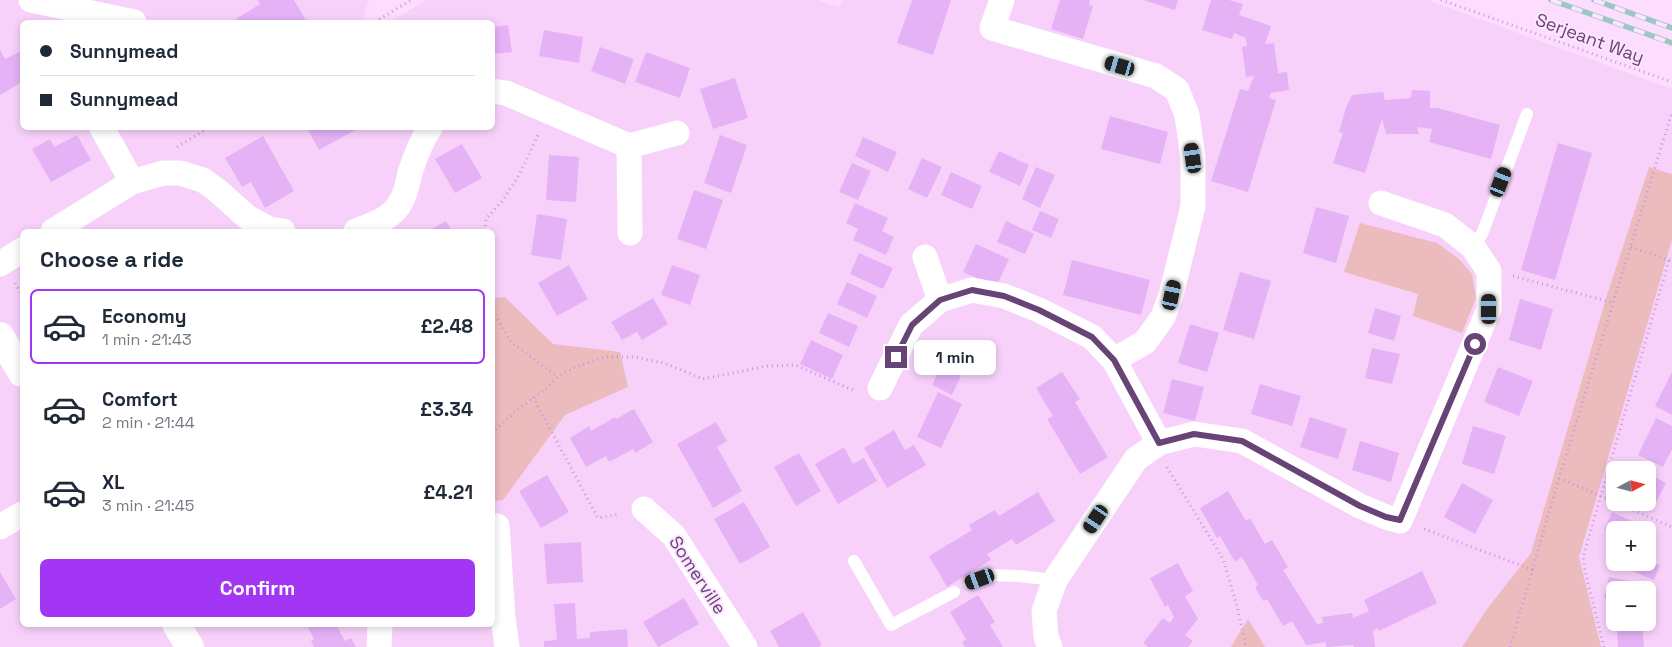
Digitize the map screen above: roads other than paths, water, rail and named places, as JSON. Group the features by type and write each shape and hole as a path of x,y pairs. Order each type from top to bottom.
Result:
{"street":[{"path":"32,0 94,19 107,20"},
{"path":"1002,0 992,28 1156,76 1177,90 1186,115 1193,158 1193,206 1172,295 1163,317 1145,342 1114,360"},
{"path":"495,92 506,93 629,146 677,133"},
{"path":"103,130 132,182"},
{"path":"361,229 377,223 396,209 406,192 410,174 423,139 429,130"},
{"path":"629,146 630,233"},
{"path":"56,229 132,182 163,173 180,173 203,180 247,217 269,229"},
{"path":"1050,647 1046,637 1044,611 1055,580 1136,459 1159,443 1194,434 1242,441 1360,506 1386,517 1400,520 1489,309 1490,271 1473,247 1445,224 1381,203"},
{"path":"0,264 20,251"},
{"path":"925,257 940,300"},
{"path":"880,388 912,325 940,300 972,290 1004,296 1039,310 1092,337 1114,360 1159,443"},
{"path":"0,336 20,370"},
{"name":"Somerville","path":"644,509 674,536 744,647"},
{"path":"0,527 20,515"},
{"path":"497,526 498,615 507,647"},
{"path":"178,627 190,647"},
{"path":"379,647 380,627"}],"lane":[{"path":"1473,247 1482,234 1527,114"},
{"path":"854,561 891,625 954,592"},
{"path":"969,583 990,575 1055,580"}],"railway":[{"path":"1551,0 1672,43"},
{"path":"1594,0 1672,28"}]}
